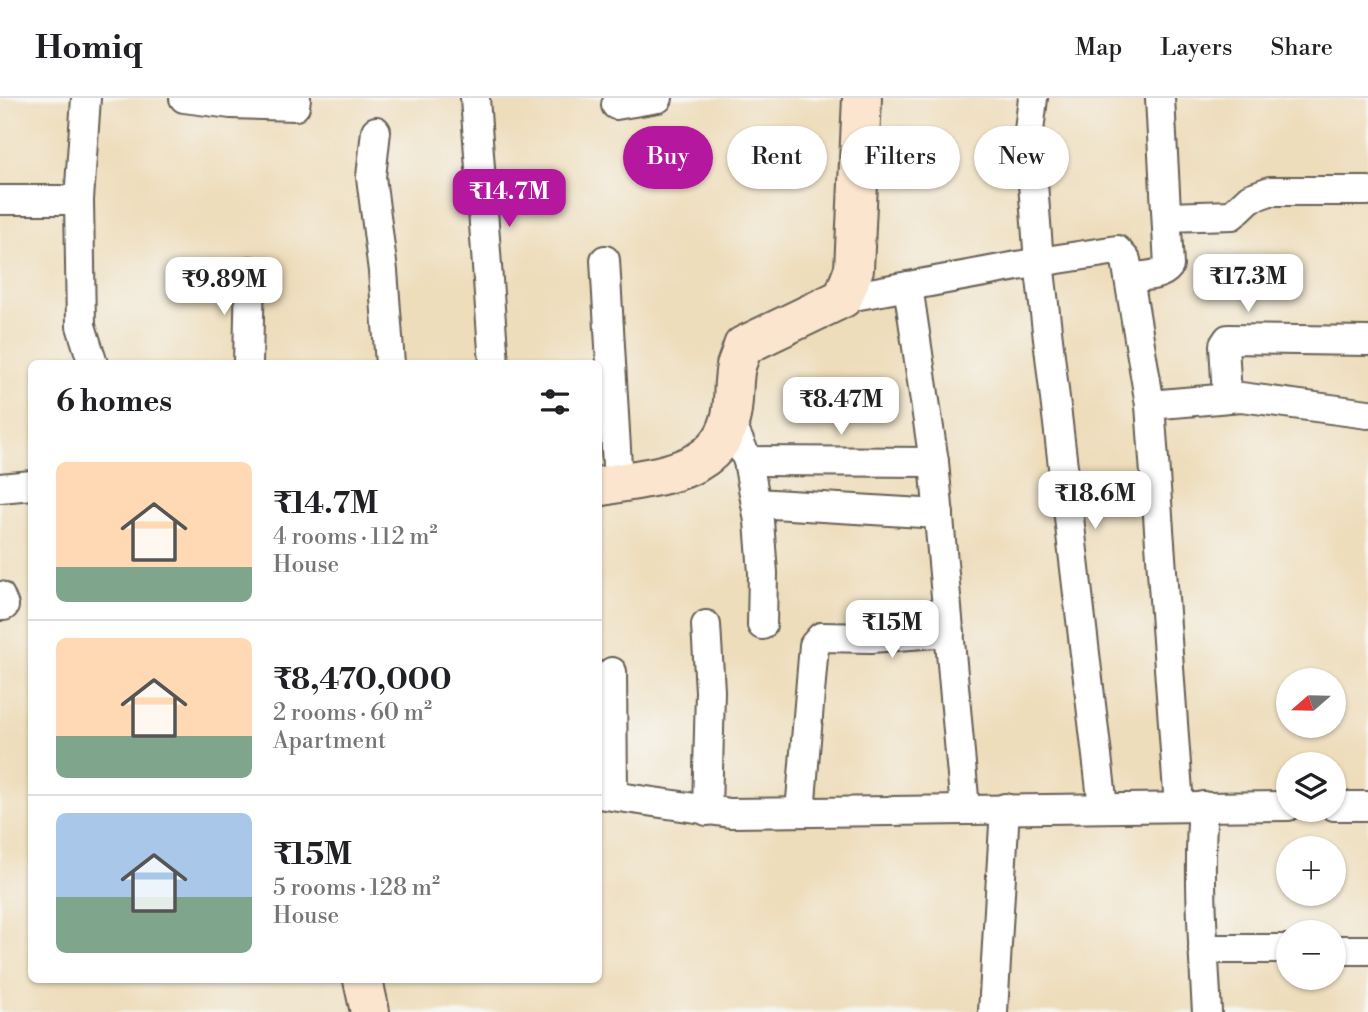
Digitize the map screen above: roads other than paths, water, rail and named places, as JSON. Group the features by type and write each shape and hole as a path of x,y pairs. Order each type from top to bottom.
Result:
{"street":[{"path":"86,98 79,200 81,327 92,360"},
{"path":"184,98 231,104 295,106 296,98"},
{"path":"475,98 494,360"},
{"path":"616,105 658,98"},
{"path":"843,298 854,269 862,98"},
{"path":"1033,98 1029,131 1039,261 1103,807"},
{"path":"1129,277 1156,274 1166,271 1169,266 1160,98"},
{"path":"376,131 371,177 383,271 390,360"},
{"path":"1167,217 1232,215 1250,198 1270,191 1368,191"},
{"path":"0,200 79,200"},
{"path":"605,260 608,485 679,472 701,461 720,442 730,421 736,366 743,346 843,298 1039,261 1117,250 1126,260 1150,405 1191,806 1200,850 1207,1012"},
{"path":"248,360 250,271"},
{"path":"908,286 934,462 965,809"},
{"path":"1227,397 1224,345 1228,339 1368,341"},
{"path":"1150,405 1227,397 1368,414"},
{"path":"730,421 748,461 756,503 763,573 762,625"},
{"path":"748,461 934,462"},
{"path":"0,488 28,485"},
{"path":"756,503 939,514"},
{"path":"0,596 4,606 0,606"},
{"path":"706,625 710,691 707,811"},
{"path":"800,812 814,645 821,637 871,638 950,632"},
{"path":"612,672 606,795 707,811 740,813 1276,806"},
{"path":"1346,806 1368,806"},
{"path":"993,1012 1005,808"},
{"path":"1203,949 1276,950"},
{"path":"1346,950 1368,950"},
{"path":"364,983 370,1012"}]}
